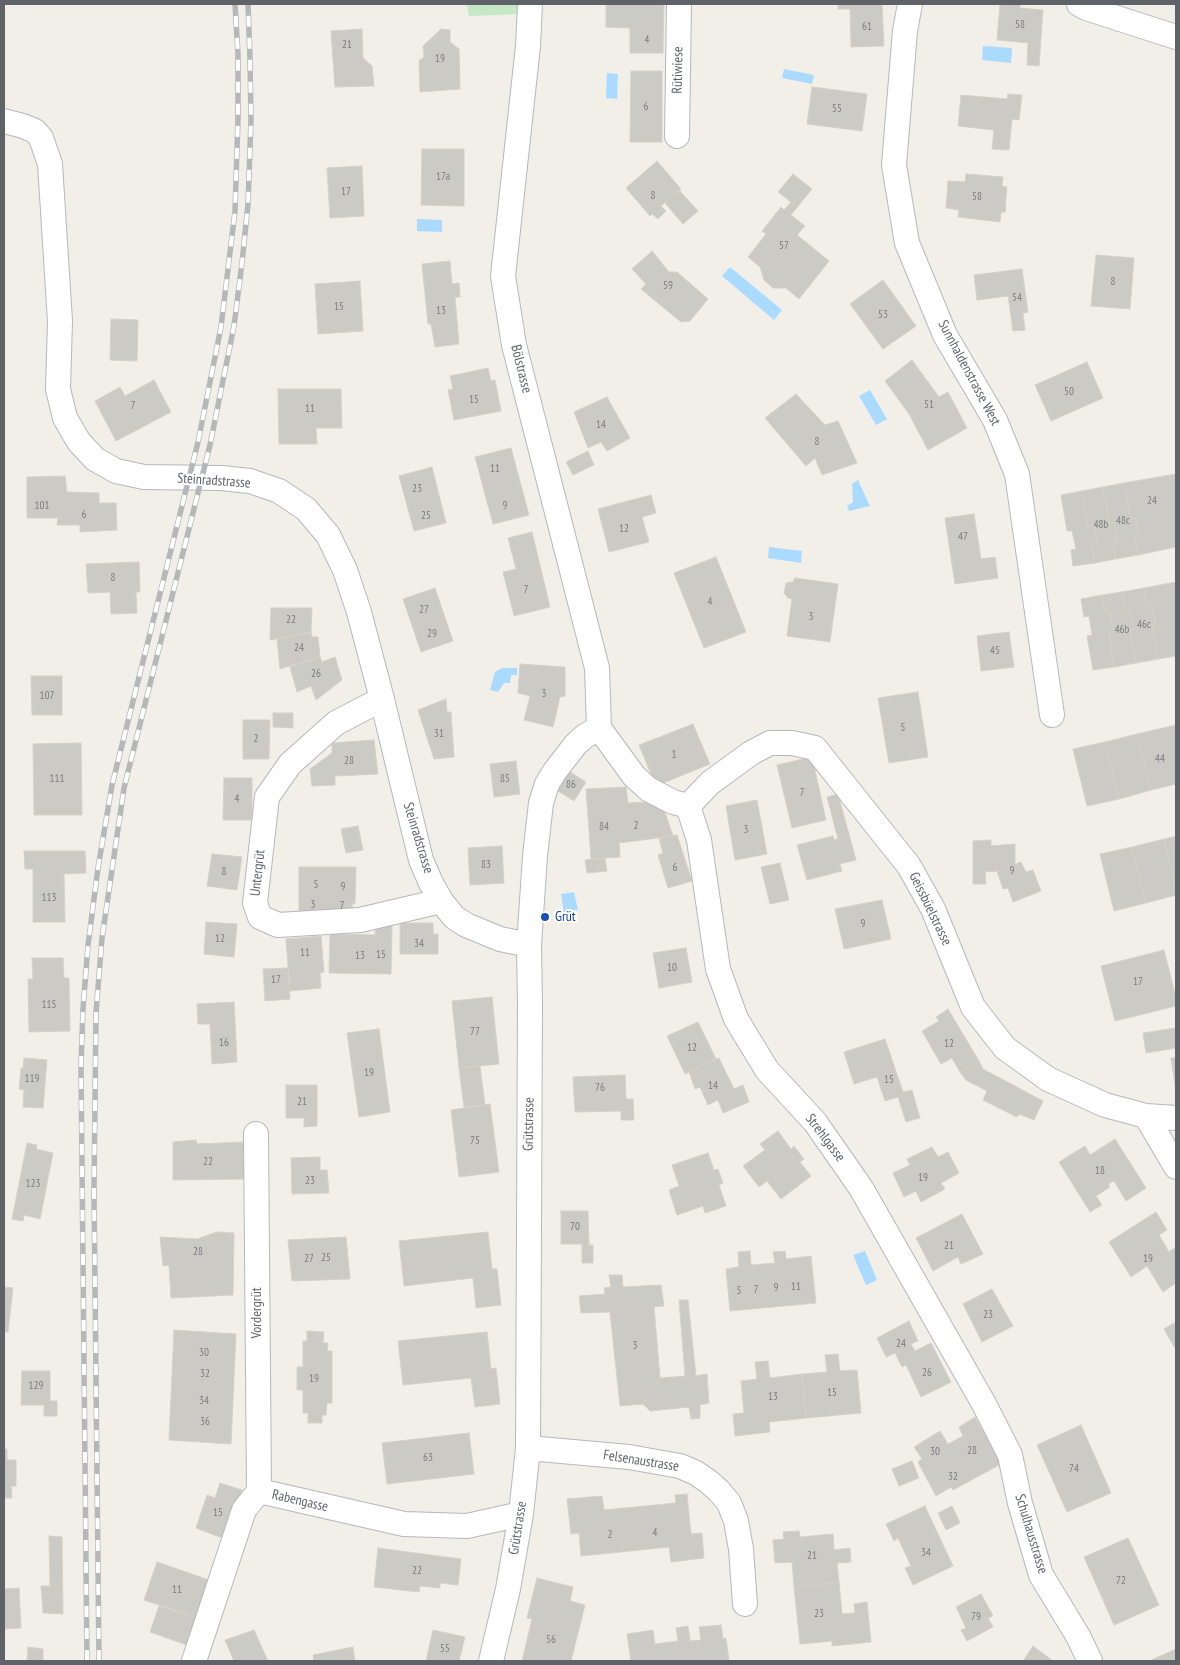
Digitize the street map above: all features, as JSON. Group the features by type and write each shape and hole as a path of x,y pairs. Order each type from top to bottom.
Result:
{"street":[{"name":"Bölstrasse","path":"530,4 528,46 504,276 514,345 597,668 599,728"},
{"name":"Rütiwiese","path":"677,136 679,4"},
{"name":"Sunnhaldenstrasse West","path":"910,4 905,31 894,164 908,243 945,335 995,420 1018,474 1052,715"},
{"path":"1079,4 1176,38"},
{"name":"Steinradstrasse","path":"4,121 35,131 40,138 50,164 60,320 58,389 65,418 79,442 95,459 116,471 144,477 221,478 250,481 279,490 306,509 328,536 345,570 359,612 382,699 421,860 441,901 454,916 466,925 500,939 529,945"},
{"name":"Untergrüt","path":"382,699 336,723 290,764 267,797 255,903 260,917 278,925 360,920 441,901"},
{"path":"599,728 634,776 648,789 673,802 688,806"},
{"name":"Grütstrasse","path":"491,1661 508,1589 521,1514 528,1448 529,945 535,856 541,803 547,784 555,771 576,744 599,728"},
{"name":"Geissbüelstrasse","path":"688,806 710,783 751,753 770,744 792,743 815,748 909,866 933,909 973,1007 1004,1048 1048,1079 1105,1105 1146,1116 1176,1118"},
{"name":"Strehlgasse","path":"688,806 699,840 718,970 736,1019 766,1070 815,1122 861,1188 984,1404 1010,1455"},
{"path":"1146,1116 1176,1167"},
{"name":"Vordergrüt","path":"256,1134 259,1491"},
{"name":"Felsenaustrasse","path":"528,1448 629,1458 680,1466 696,1472 720,1491 729,1503 736,1521 741,1549 745,1604"},
{"name":"Schulhausstrasse","path":"1010,1455 1020,1503 1041,1575 1078,1636 1090,1661"},
{"name":"Rabengasse","path":"194,1661 244,1510 259,1491 404,1524 466,1526 521,1514"}],"green space":[{"path":"467,4 519,4 520,14 469,16"}],"water":[{"path":"983,46 1012,48 1011,63 982,60"},
{"path":"784,69 814,75 812,84 782,78"},
{"path":"607,73 618,74 617,99 606,98"},
{"path":"417,219 442,220 442,232 417,231"},
{"path":"730,267 782,310 774,320 722,276"},
{"path":"870,390 887,419 876,425 859,396"},
{"path":"858,480 870,506 849,511 847,506 853,502 852,484"},
{"path":"769,547 802,551 801,563 768,558"},
{"path":"502,668 517,668 517,675 511,675 510,683 504,683 498,692 490,690 495,672"},
{"path":"574,892 578,910 564,913 561,894"},
{"path":"865,1251 877,1280 866,1285 853,1255"}],"building":[{"path":"606,4 664,4 663,53 630,53 630,28 606,27"},
{"path":"838,4 882,4 884,46 851,47 850,9 838,9"},
{"path":"1000,4 1020,4 1020,8 1043,10 1039,66 1027,65 1028,43 997,40"},
{"path":"362,29 363,58 372,66 374,86 335,87 331,31"},
{"path":"441,29 450,30 450,42 459,49 460,89 420,92 419,61 424,57 423,46"},
{"path":"631,71 662,71 662,142 630,142"},
{"path":"812,87 867,94 862,131 807,124"},
{"path":"1008,94 1022,95 1019,120 1012,119 1009,150 992,149 994,130 958,126 961,95 1007,99"},
{"path":"422,149 464,149 464,206 421,205"},
{"path":"657,161 681,189 661,206 666,211 658,219 652,214 650,216 626,188"},
{"path":"362,166 364,216 330,218 327,168"},
{"path":"793,174 812,189 791,215 805,226 797,235 829,261 799,299 786,288 773,288 764,280 760,267 748,257 766,234 762,231 781,207 784,210 791,202 778,192"},
{"path":"966,174 1003,177 1002,186 1007,187 1005,212 1001,212 1000,222 958,217 959,210 946,208 948,181 965,182"},
{"path":"679,190 698,211 683,224 665,203"},
{"path":"652,251 669,272 677,272 708,299 690,321 681,322 641,289 646,284 632,269"},
{"path":"1096,255 1134,258 1130,309 1091,306"},
{"path":"450,261 452,284 459,283 460,297 455,297 459,344 435,347 431,324 428,324 422,264"},
{"path":"1022,269 1028,312 1023,313 1025,330 1013,331 1008,296 977,300 974,275"},
{"path":"883,280 916,326 883,349 850,304"},
{"path":"360,281 363,331 318,334 315,284"},
{"path":"111,319 138,320 137,361 110,360"},
{"path":"912,360 939,397 948,392 967,428 928,450 909,414 885,381"},
{"path":"1087,362 1103,398 1051,421 1035,385"},
{"path":"488,368 491,381 495,380 501,411 454,420 448,390 453,389 450,376"},
{"path":"154,380 171,412 116,441 95,401 120,387 125,396"},
{"path":"278,389 341,389 342,428 316,428 317,444 279,444"},
{"path":"796,394 825,425 838,421 857,463 822,475 815,458 806,466 765,418"},
{"path":"607,397 630,438 607,451 601,442 588,448 574,412"},
{"path":"511,448 529,515 493,524 475,457"},
{"path":"588,451 594,465 573,475 566,462"},
{"path":"432,467 446,523 414,531 399,476"},
{"path":"1176,474 1176,547 1138,555 1135,539 1139,538 1136,518 1131,519 1124,483"},
{"path":"65,476 67,492 99,493 99,503 116,503 117,530 80,532 80,525 57,525 58,518 27,518 27,477"},
{"path":"1124,483 1131,519 1136,518 1139,538 1135,539 1138,555 1115,559 1113,543 1118,542 1114,523 1110,524 1103,487"},
{"path":"1103,487 1110,524 1114,523 1118,542 1113,543 1115,559 1095,563 1092,546 1098,545 1094,526 1088,527 1082,491"},
{"path":"1082,491 1088,527 1094,526 1098,545 1092,546 1095,563 1073,566 1071,550 1076,549 1072,531 1067,531 1061,495"},
{"path":"651,495 656,513 642,517 649,542 609,552 598,509"},
{"path":"974,514 981,559 995,557 998,578 955,584 945,518"},
{"path":"532,532 550,607 514,616 503,572 516,569 508,538"},
{"path":"716,557 746,632 704,648 674,573"},
{"path":"139,562 140,592 136,592 137,613 111,614 110,592 88,593 86,564"},
{"path":"795,578 838,584 830,642 787,636 792,599 788,598 784,593 786,583 793,582"},
{"path":"1176,582 1176,656 1158,659 1152,625 1156,625 1152,605 1147,606 1144,588"},
{"path":"435,588 453,641 421,652 403,599"},
{"path":"1144,588 1147,606 1152,605 1156,625 1152,625 1158,659 1136,663 1130,629 1134,628 1130,610 1126,610 1122,592"},
{"path":"1122,592 1126,610 1130,610 1134,628 1130,629 1136,663 1114,667 1109,633 1114,632 1110,612 1105,613 1102,595"},
{"path":"1102,595 1105,613 1110,612 1114,632 1109,633 1114,667 1093,670 1087,636 1092,635 1089,616 1084,617 1081,599"},
{"path":"271,608 312,608 311,632 270,640"},
{"path":"311,632 312,637 318,637 320,657 280,669 277,639"},
{"path":"1009,632 1014,667 981,671 977,636"},
{"path":"320,657 322,662 335,657 342,680 316,700 311,686 297,692 290,667"},
{"path":"520,664 565,667 565,696 560,697 553,727 524,720 530,696 518,693"},
{"path":"31,676 62,676 62,715 32,715"},
{"path":"918,692 928,757 889,763 878,698"},
{"path":"446,699 447,712 451,712 454,757 434,759 418,710"},
{"path":"273,713 293,713 293,728 273,727"},
{"path":"243,720 270,720 269,759 243,759"},
{"path":"693,724 710,764 656,786 639,745"},
{"path":"1176,725 1176,784 1151,790 1137,734"},
{"path":"1137,734 1151,790 1119,799 1105,742"},
{"path":"374,740 378,774 335,776 335,785 312,786 310,769 332,753 332,743"},
{"path":"1105,742 1119,799 1087,806 1073,749"},
{"path":"81,743 82,815 34,815 33,744"},
{"path":"812,757 826,820 792,828 777,765"},
{"path":"516,761 520,794 494,797 490,764"},
{"path":"567,770 586,782 574,801 555,789"},
{"path":"224,778 252,778 252,820 223,820"},
{"path":"626,787 628,803 661,801 673,836 619,843 620,857 591,859 586,789"},
{"path":"838,794 856,860 840,864 842,871 807,880 797,845 833,836 834,840 838,839 827,797"},
{"path":"757,800 767,854 735,860 726,806"},
{"path":"358,826 363,850 346,853 341,829"},
{"path":"677,835 692,881 668,888 658,855 663,853 659,838"},
{"path":"1176,836 1176,889 1164,839"},
{"path":"1164,839 1176,895 1146,903 1132,847"},
{"path":"991,840 991,846 1015,844 1015,864 1021,862 1026,872 1033,870 1041,891 1013,902 1008,888 1003,889 997,871 985,872 986,884 973,884 973,841"},
{"path":"502,846 504,883 470,885 468,848"},
{"path":"1132,847 1146,903 1114,911 1100,854"},
{"path":"24,851 85,851 86,873 64,874 65,922 33,922 33,869 25,869"},
{"path":"212,854 242,857 237,890 207,886"},
{"path":"605,858 607,871 587,873 585,860"},
{"path":"780,863 789,900 770,904 761,867"},
{"path":"299,867 356,867 355,904 352,903 353,916 299,919"},
{"path":"882,900 891,939 844,949 835,909"},
{"path":"206,922 237,924 234,957 204,954"},
{"path":"400,923 433,923 433,934 438,934 438,954 400,954"},
{"path":"375,926 392,926 391,974 329,973 330,934 375,935"},
{"path":"321,936 324,972 320,973 321,988 290,991 286,939"},
{"path":"686,948 692,982 659,988 653,953"},
{"path":"1164,950 1176,998 1176,1006 1115,1021 1101,966"},
{"path":"32,958 63,958 64,978 69,978 70,1031 29,1032 28,979 33,979"},
{"path":"288,968 290,999 265,1001 263,969"},
{"path":"492,997 499,1064 459,1068 452,1001"},
{"path":"234,1002 237,1062 212,1064 210,1024 198,1024 197,1004"},
{"path":"948,1009 979,1061 960,1072 952,1058 941,1064 922,1031 939,1021 936,1017"},
{"path":"698,1022 716,1059 685,1074 667,1036"},
{"path":"1176,1028 1176,1048 1146,1053 1143,1033"},
{"path":"379,1029 390,1112 359,1117 347,1033"},
{"path":"885,1039 903,1092 912,1090 920,1118 906,1122 898,1097 885,1101 877,1077 854,1084 844,1052"},
{"path":"24,1058 47,1060 43,1108 23,1107 24,1090 19,1089"},
{"path":"719,1058 734,1089 743,1085 749,1102 723,1113 718,1100 708,1105 700,1087 695,1089 689,1072"},
{"path":"1171,1058 1176,1058 1176,1092"},
{"path":"979,1061 983,1069 1043,1101 1034,1120 1019,1114 1017,1117 983,1100 987,1091 966,1080 960,1072"},
{"path":"480,1066 485,1105 464,1107 459,1068"},
{"path":"625,1075 626,1099 633,1099 634,1120 621,1120 621,1111 575,1112 573,1077"},
{"path":"286,1085 317,1085 317,1126 304,1127 304,1118 286,1118"},
{"path":"490,1104 499,1172 459,1177 451,1110"},
{"path":"778,1131 791,1149 794,1146 804,1159 800,1162 811,1176 781,1199 767,1181 759,1187 743,1166 765,1150 760,1144"},
{"path":"1115,1139 1146,1188 1126,1201 1114,1181 1108,1184 1110,1187 1096,1196 1102,1205 1090,1212 1059,1162 1085,1146 1090,1155"},
{"path":"196,1140 197,1144 244,1142 244,1179 173,1180 173,1142"},
{"path":"27,1143 37,1145 36,1149 53,1153 40,1219 24,1215 23,1221 12,1219"},
{"path":"932,1147 938,1157 948,1152 959,1173 941,1183 945,1189 921,1202 916,1191 904,1197 893,1173 910,1165 907,1159"},
{"path":"708,1153 714,1170 718,1169 723,1183 719,1185 726,1206 705,1213 703,1206 677,1215 669,1190 679,1186 672,1165"},
{"path":"320,1157 320,1170 327,1170 329,1193 292,1194 291,1158"},
{"path":"561,1211 588,1211 589,1245 593,1245 593,1263 582,1263 582,1244 561,1244"},
{"path":"1156,1212 1167,1230 1159,1235 1169,1252 1176,1247 1176,1283 1163,1292 1147,1266 1131,1277 1109,1242"},
{"path":"962,1214 983,1254 961,1264 958,1257 933,1271 916,1238"},
{"path":"217,1232 234,1233 233,1295 171,1298 169,1265 163,1266 160,1237 197,1239"},
{"path":"488,1232 492,1269 497,1269 501,1305 476,1308 473,1278 404,1286 399,1241"},
{"path":"346,1237 350,1279 292,1281 288,1240"},
{"path":"750,1251 751,1265 775,1263 773,1252 785,1251 786,1259 811,1256 816,1303 730,1311 726,1269 739,1267 738,1252"},
{"path":"609,1275 622,1275 623,1287 661,1285 664,1306 654,1307 660,1378 643,1404 620,1406 610,1312 581,1313 579,1296 605,1294 604,1288 611,1287"},
{"path":"4,1287 13,1288 8,1332 4,1332"},
{"path":"992,1289 1013,1326 982,1342 963,1304"},
{"path":"679,1300 688,1300 696,1376 707,1374 709,1403 700,1405 700,1418 691,1419 689,1407 650,1411 643,1404 660,1378 685,1376"},
{"path":"909,1321 918,1341 911,1344 915,1351 931,1343 951,1382 921,1397 906,1365 902,1367 895,1353 886,1357 877,1338"},
{"path":"1176,1322 1176,1350 1164,1329"},
{"path":"174,1330 236,1334 231,1444 169,1440"},
{"path":"307,1331 324,1332 323,1343 328,1343 327,1351 332,1351 332,1403 327,1403 326,1415 322,1415 322,1423 308,1423 308,1413 303,1413 303,1390 297,1390 297,1367 303,1367 303,1341 307,1341"},
{"path":"487,1332 491,1369 496,1368 500,1404 475,1407 471,1378 403,1385 398,1341"},
{"path":"838,1354 840,1371 857,1370 861,1413 806,1418 802,1374 827,1372 825,1355"},
{"path":"768,1361 770,1378 802,1374 806,1418 769,1422 770,1432 735,1436 733,1414 744,1413 741,1381 757,1379 755,1362"},
{"path":"22,1371 50,1371 50,1401 57,1401 57,1416 44,1416 44,1405 21,1405"},
{"path":"975,1417 1001,1464 953,1490 951,1487 936,1496 918,1462 922,1459 914,1447 940,1431 948,1444 963,1436 959,1427"},
{"path":"1081,1425 1111,1493 1067,1512 1037,1445"},
{"path":"469,1433 474,1474 387,1484 382,1443"},
{"path":"4,1449 7,1449 7,1460 16,1460 16,1486 11,1486 12,1498 4,1498"},
{"path":"912,1461 919,1478 899,1486 892,1469"},
{"path":"220,1483 242,1490 225,1539 196,1528 207,1495 215,1498"},
{"path":"687,1494 691,1534 702,1533 704,1558 671,1562 669,1547 581,1556 579,1533 571,1534 567,1499 602,1496 604,1510 676,1503 675,1495"},
{"path":"925,1506 953,1566 913,1585 905,1568 911,1566 898,1538 894,1541 886,1524"},
{"path":"952,1506 960,1523 946,1530 938,1513"},
{"path":"799,1531 800,1537 833,1534 834,1550 850,1548 851,1562 837,1563 839,1582 794,1587 792,1562 775,1563 773,1540 784,1539 783,1532"},
{"path":"49,1536 62,1537 63,1614 43,1613 41,1586 50,1586"},
{"path":"1128,1538 1159,1605 1114,1625 1084,1557"},
{"path":"378,1548 461,1559 458,1585 440,1583 440,1588 420,1586 419,1592 374,1587"},
{"path":"157,1562 209,1580 197,1618 144,1600"},
{"path":"537,1578 573,1587 570,1601 585,1605 571,1661 522,1661 532,1619 527,1618"},
{"path":"839,1582 842,1614 855,1613 854,1604 867,1602 871,1642 832,1646 832,1641 800,1644 794,1587"},
{"path":"19,1588 21,1628 4,1629 4,1589"},
{"path":"981,1594 993,1616 988,1618 993,1627 967,1641 961,1630 966,1628 956,1607"},
{"path":"159,1606 197,1618 187,1645 150,1632"},
{"path":"721,1625 723,1639 726,1638 729,1661 631,1661 627,1634 653,1630 655,1644 678,1641 676,1628 688,1626 690,1641 701,1640 699,1627"},
{"path":"254,1630 268,1661 234,1661 225,1640"},
{"path":"433,1630 465,1637 459,1661 426,1661"},
{"path":"1033,1646 1053,1661 1023,1661"},
{"path":"28,1647 43,1649 43,1661 27,1661"},
{"path":"353,1647 355,1661 314,1661 313,1655"},
{"path":"1176,1649 1176,1661 1149,1661"}],"railway":[{"path":"87,1661 81,1066 88,945 98,868 112,785 198,442 221,327 235,211 238,118 238,55 235,4"},
{"path":"99,1661 94,1193 96,1013 102,938 124,788 210,445 234,326 248,204 251,120 248,4"}],"place":[{"name":"Grüt","path":"545,917"}]}
